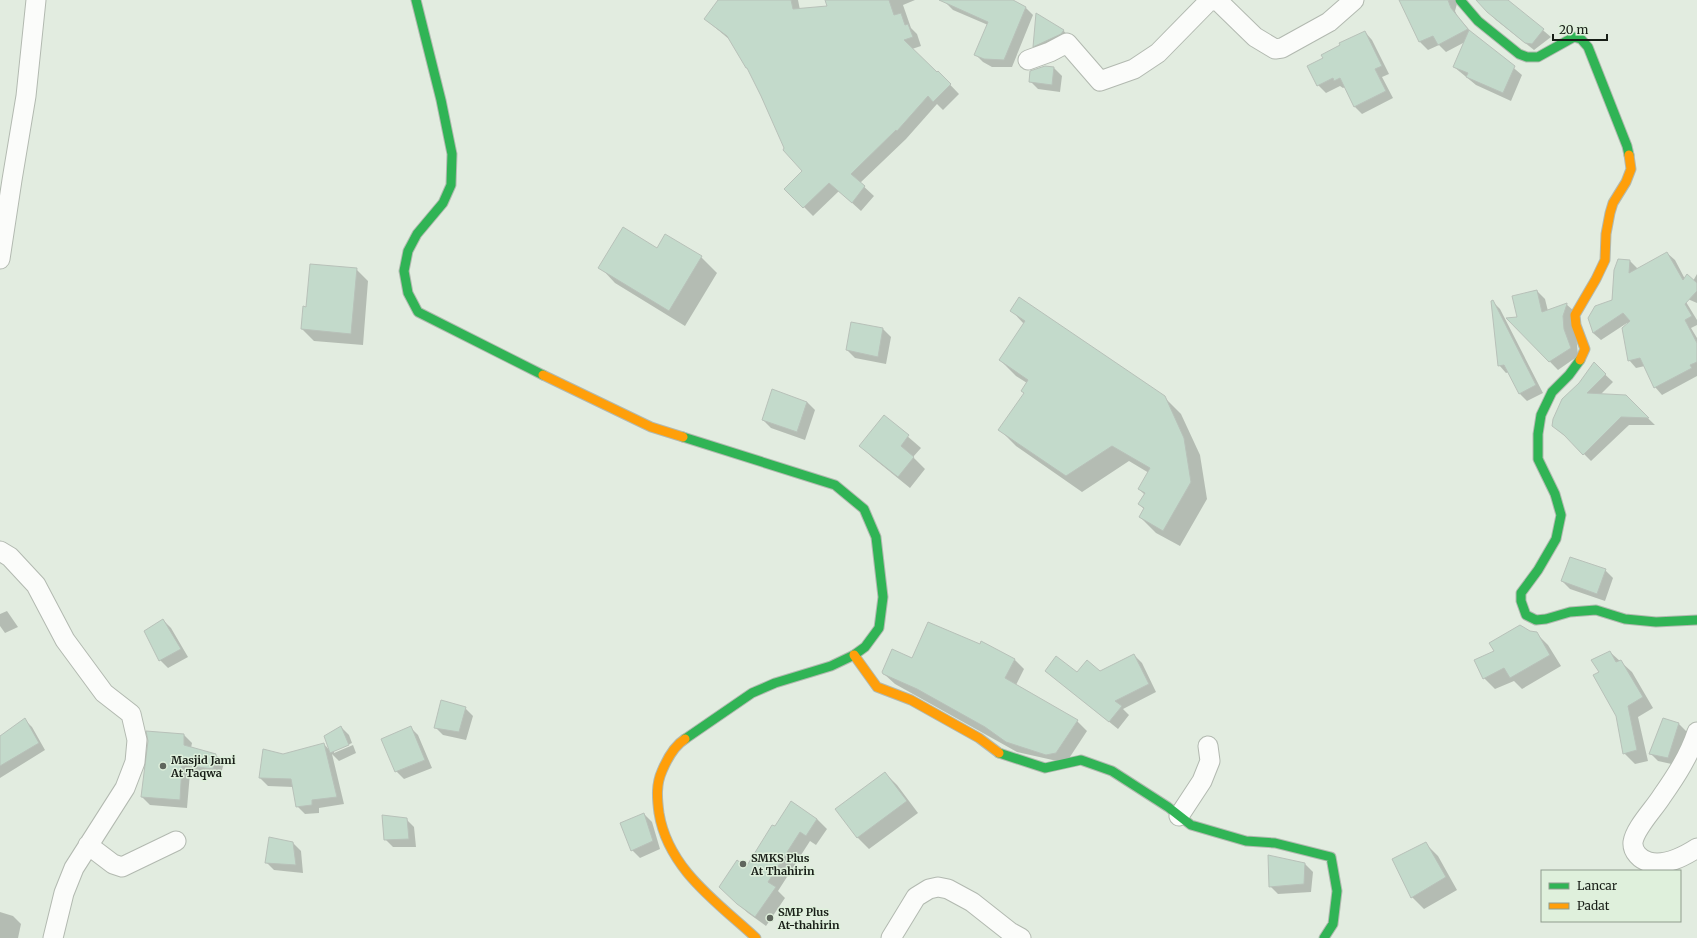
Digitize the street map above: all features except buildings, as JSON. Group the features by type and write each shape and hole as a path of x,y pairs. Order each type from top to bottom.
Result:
{"street":[{"path":"0,260 7,165 26,96 36,0"},
{"path":"416,0 441,100 452,154 451,185 443,203 417,234 408,251 404,271 408,293 418,312 597,402 651,427 835,485 864,509 876,536 883,597 879,628 865,647 854,655 831,666 775,683 752,693 731,706 680,742 667,760 658,780 657,801 661,825 672,850 691,878 756,938"},
{"path":"1028,60 1050,52 1066,43 1100,81 1134,69 1152,57 1200,12 1208,2 1217,0 1255,37 1275,49 1282,48 1329,22 1354,0"},
{"path":"1460,0 1478,21 1523,56 1538,57 1574,37 1584,42 1588,47 1627,146 1631,169 1626,182 1613,202 1611,208 1606,234 1605,260 1575,315 1576,325 1585,349 1583,357 1570,375 1552,392 1541,416 1538,434 1538,459 1556,494 1561,515 1556,539 1538,570 1521,593 1523,608 1530,618 1536,620 1546,619 1570,612 1596,610 1625,619 1656,622 1697,620"},
{"path":"0,551 10,557 36,585 65,640 104,693 131,714 137,740 135,762 126,788 74,868 64,893 53,938"},
{"path":"854,655 877,687 911,700 979,738 1000,753 1045,768 1081,760 1106,769 1137,786 1190,825 1246,841 1274,843 1331,857 1337,891 1333,924 1324,938"},
{"path":"1697,732 1691,751 1636,833 1633,844 1636,853 1643,860 1655,864 1685,856 1697,848"},
{"path":"1179,816 1202,781 1210,761 1208,746"},
{"path":"88,845 113,864 122,867 176,841"},
{"path":"891,938 916,897 929,888 938,887 948,888 972,902 1010,932 1021,938"}],"traffic: fast":[{"path":"416,0 441,100 452,154 451,185 443,203 417,234 408,251 404,271 408,293 418,312 543,375"},
{"path":"1460,0 1478,21 1519,54 1527,57 1538,57 1574,37 1581,39 1588,47 1627,146 1629,155"},
{"path":"1580,360 1569,375 1552,392 1541,415 1538,434 1538,459 1555,494 1561,515 1556,539 1538,570 1521,593 1521,601 1526,615 1536,620 1546,619 1570,612 1596,610 1625,619 1656,622 1697,620"},
{"path":"683,437 835,485 864,509 876,537 883,597 879,628 865,647 854,655 831,666 775,683 752,693 685,739"},
{"path":"999,753 1045,768 1081,760 1112,771 1168,807 1191,825 1246,841 1275,843 1331,857 1337,891 1333,924 1324,938"}],"traffic: slow":[{"path":"1580,360 1585,349 1576,325 1575,315 1605,260 1606,234 1610,213 1613,203 1626,182 1631,169 1629,155"},
{"path":"543,375 651,427 683,437"},
{"path":"854,655 877,687 911,700 979,738 999,753"},
{"path":"685,739 677,745 671,753 660,776 658,807 664,833 672,851 683,868 696,883 756,938"}],"place":[{"name":"Masjid Jami At Taqwa","path":"163,766"},
{"name":"SMKS Plus At Thahirin","path":"743,864"},
{"name":"SMP Plus At-thahirin","path":"770,918"}]}
